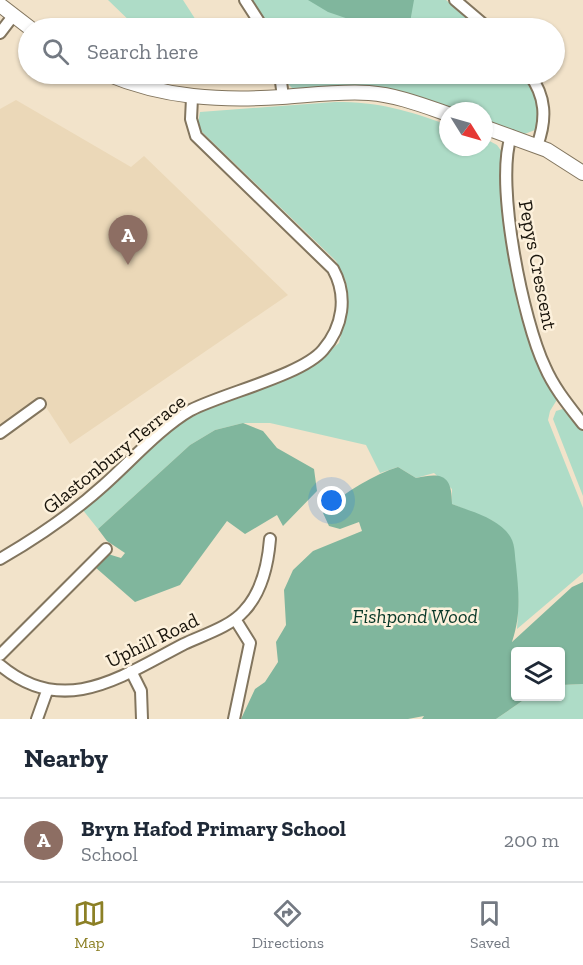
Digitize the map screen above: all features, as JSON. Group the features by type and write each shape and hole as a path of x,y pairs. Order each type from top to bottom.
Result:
{"street":[{"path":"245,0 257,18"},
{"path":"456,0 477,18"},
{"path":"0,4 18,20"},
{"path":"0,33 13,16"},
{"path":"135,84 192,98 368,93 394,97 439,111"},
{"path":"281,84 283,97"},
{"path":"536,84 541,92 544,104 537,146"},
{"name":"Glastonbury Terrace","path":"0,559 69,516 184,414 303,365 323,351 340,321 342,298 338,278 333,269 196,136 192,125 192,98"},
{"path":"493,130 558,156 583,173"},
{"name":"Pepys Crescent","path":"511,136 505,181 525,310 545,368 583,424"},
{"path":"0,433 40,404"},
{"name":"Uphill Road","path":"0,665 26,683 47,691 83,690 131,671 236,618 248,607 261,583 268,563 270,539"},
{"path":"0,655 106,549"},
{"path":"234,719 250,643 236,618"},
{"path":"131,671 141,691 142,719"},
{"path":"37,719 47,691"}],"shaded area":[{"path":"16,100 131,167 144,156 288,295 70,444 40,398 0,426 0,109"}],"green space":[{"path":"108,0 183,0 195,18 127,18"},
{"path":"250,0 446,0 468,18 262,18"},
{"path":"308,0 414,0 411,18 346,18 328,12"},
{"path":"288,84 529,84 538,101 538,123 535,130 522,135 493,124 493,102 439,102 439,105 408,94 294,90"},
{"path":"335,102 379,105 439,122 439,156 493,156 493,143 502,152 505,210 515,286 558,398 550,411 548,420 583,508 583,573 517,629 518,596 515,573 493,521 452,504 452,489 434,473 416,478 398,467 380,473 366,445 270,423 243,423 215,430 190,445 98,529 82,509 190,415 316,362 339,343 348,306 346,282 336,261 200,130 198,123 200,112"},
{"path":"566,408 583,429 583,496 553,419 556,411"},
{"path":"243,423 263,431 277,448 314,469 317,491 283,526 277,515 245,534 227,521 180,585 135,602 95,567 108,554 121,558 125,553 107,541 98,529 190,445 215,430"},
{"name":"Fishpond Wood","path":"398,467 416,478 433,475 444,478 450,487 452,504 488,518 506,531 514,547 518,595 517,622 512,642 572,587 583,582 583,684 565,685 565,647 511,647 511,701 522,701 496,719 422,719 424,716 408,719 241,719 255,689 265,682 278,662 276,642 286,625 284,590 293,570 313,551 362,531 359,522 340,529 329,526 323,513 338,499 379,475"},
{"path":"583,684 583,719 496,719 522,701 565,701 565,685"}],"place":[{"name":"Bryn Hafod Primary School","path":"128,265"}]}
